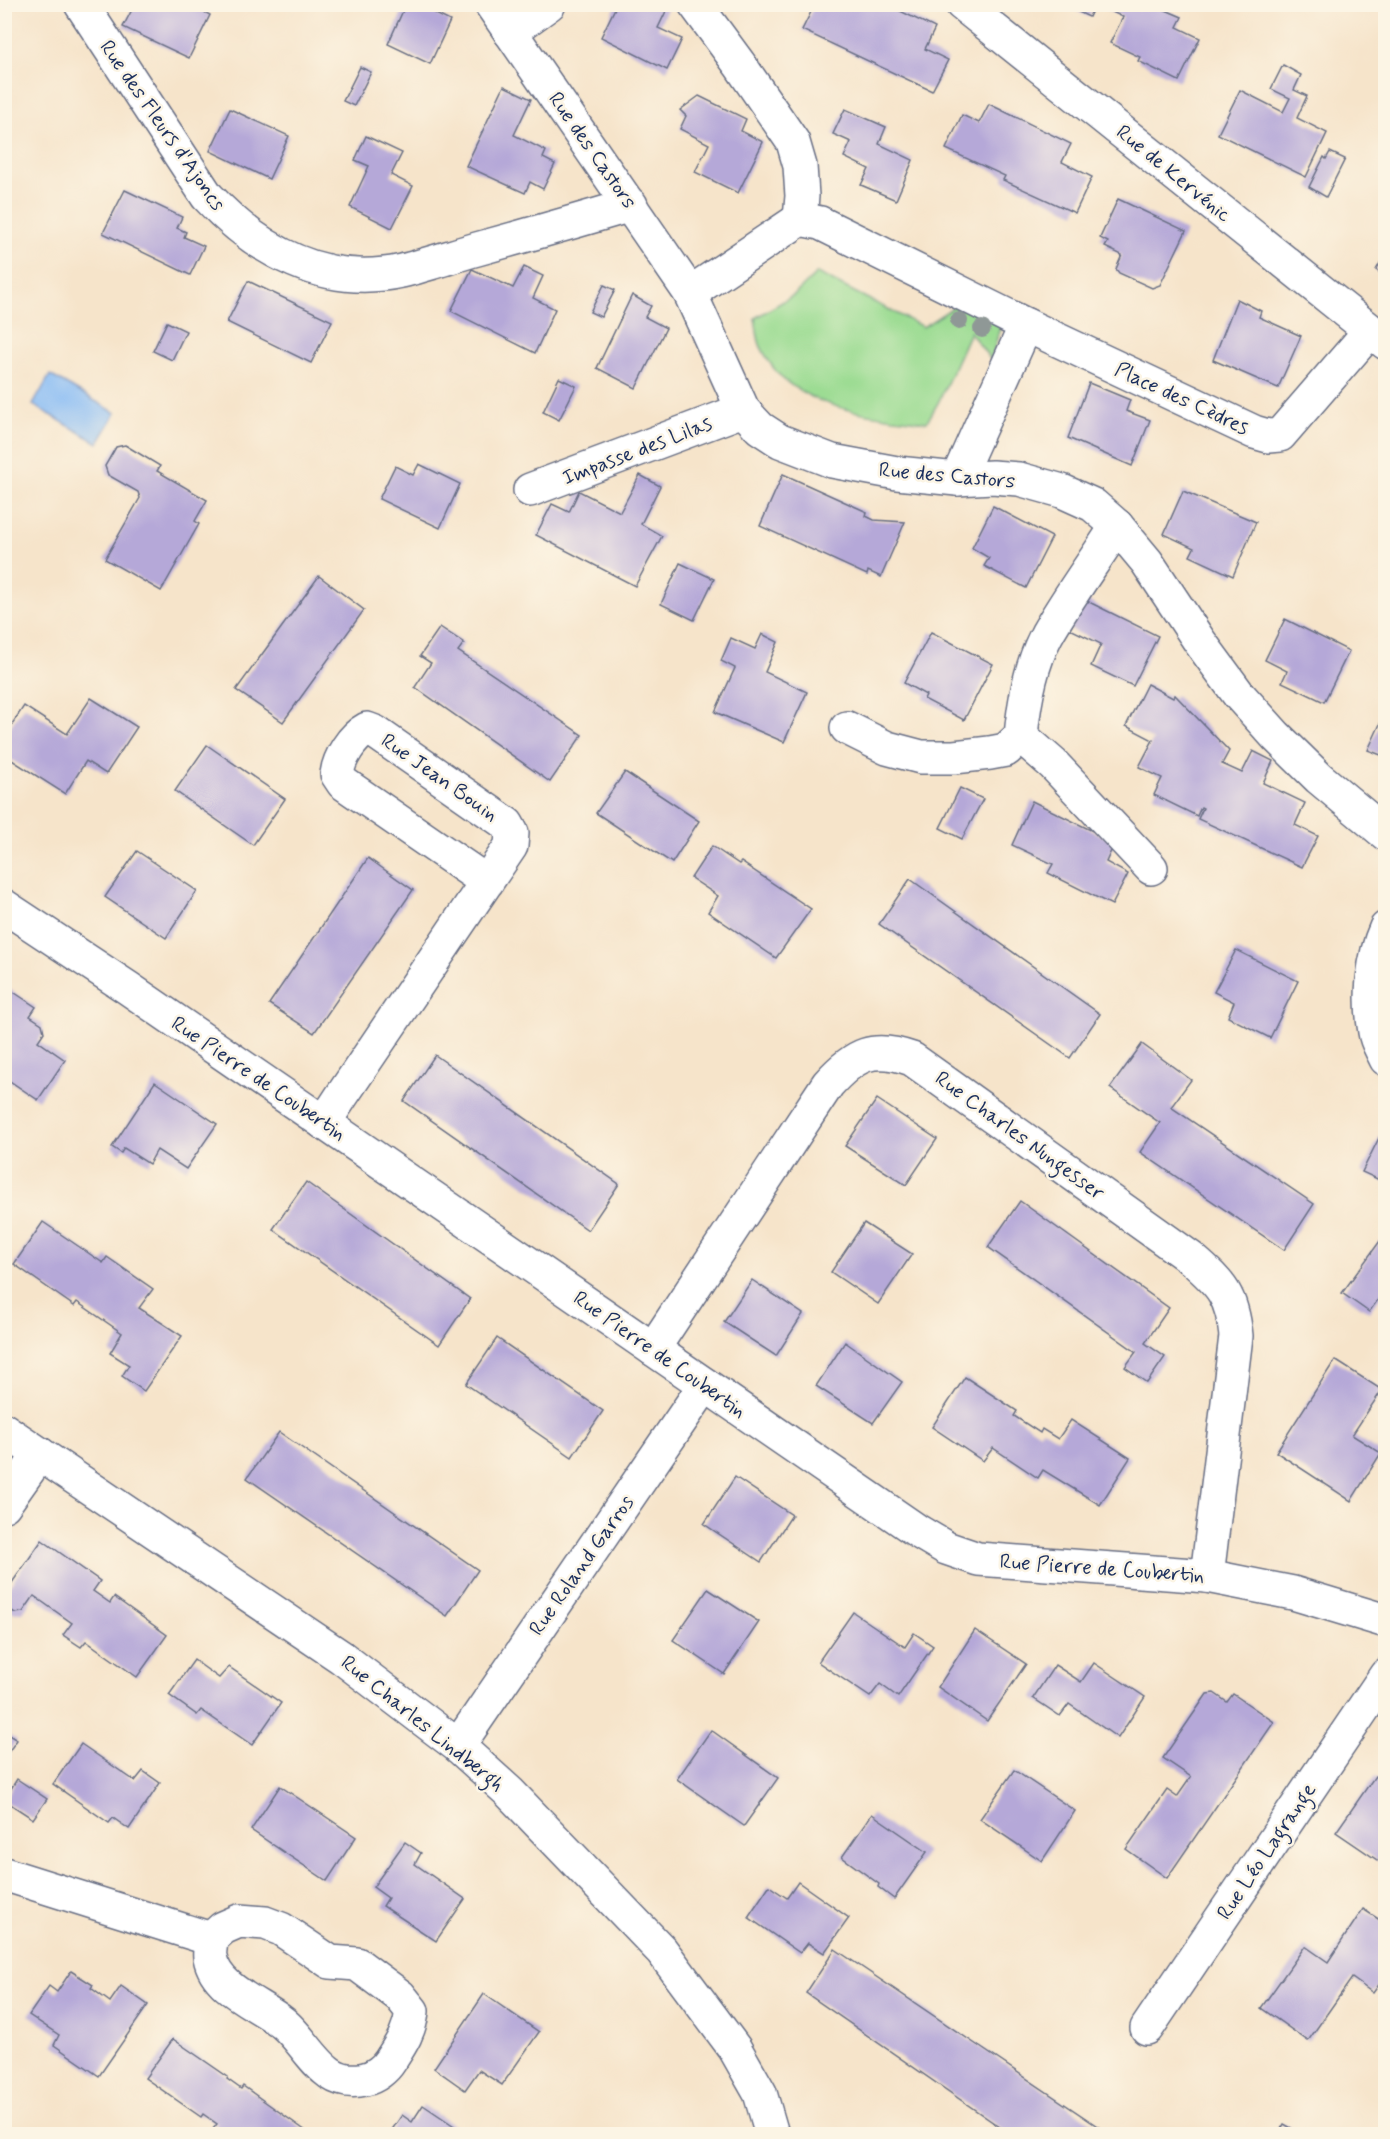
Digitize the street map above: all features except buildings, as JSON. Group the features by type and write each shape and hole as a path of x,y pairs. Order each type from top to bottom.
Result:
{"street":[{"name":"Rue des Fleurs d'Ajoncs","path":"81,4 207,195 228,218 245,231 307,266 348,275 401,271 631,205"},
{"name":"Rue des Castors","path":"490,4 690,293 743,410 760,428 780,441 831,461 897,473 957,478 1018,479 1062,491 1093,505 1117,526 1146,562 1239,695 1276,736 1319,778 1386,834"},
{"path":"510,32 549,4"},
{"path":"690,293 800,219 802,196 800,166 793,142 695,4"},
{"name":"Rue de Kervénic","path":"962,4 1378,337"},
{"name":"Place des Cèdres","path":"800,219 820,223 1026,325 1254,432 1268,436 1280,435 1378,337"},
{"path":"957,478 1026,325"},
{"name":"Impasse des Lilas","path":"530,490 743,410"},
{"path":"847,728 887,748 921,757 954,757 1006,750 1021,736 1035,662 1047,635 1117,526"},
{"name":"Rue Jean Bouin","path":"324,1123 487,882 511,846 512,833 507,824 375,732 367,729 360,733 339,763 337,774 343,783 487,882"},
{"path":"1021,736 1053,764 1151,868"},
{"name":"Rue Pierre de Coubertin","path":"4,906 919,1532 946,1548 978,1558 1208,1576 1293,1593 1386,1621"},
{"path":"1386,928 1378,946 1372,988 1375,1034 1386,1059"},
{"name":"Rue Charles Nungesser","path":"653,1349 828,1084 843,1067 856,1058 875,1052 894,1052 912,1059 1192,1259 1213,1277 1229,1299 1236,1336 1208,1576"},
{"name":"Rue Roland Garros","path":"458,1746 705,1385"},
{"name":"Rue Charles Lindbergh","path":"4,1430 341,1657 458,1746 510,1792 662,1950 735,2049 760,2093 772,2134"},
{"path":"4,1505 40,1454"},
{"name":"Rue Léo Lagrange","path":"1147,2028 1386,1675"},
{"path":"4,1874 211,1939"},
{"path":"239,1920 265,1923 281,1929 330,1962 357,1964 400,1996 412,2011 411,2025 404,2040 386,2067 369,2079 352,2082 337,2077 317,2064 284,2023 223,1984 210,1958 211,1939 223,1928 239,1920"}],"green space":[{"path":"817,273 923,327 958,304 1001,324 991,360 970,332 927,422 852,411 815,399 783,379 766,357 760,346 755,318 794,295"}],"water":[{"path":"50,375 116,413 98,443 33,405"}]}
